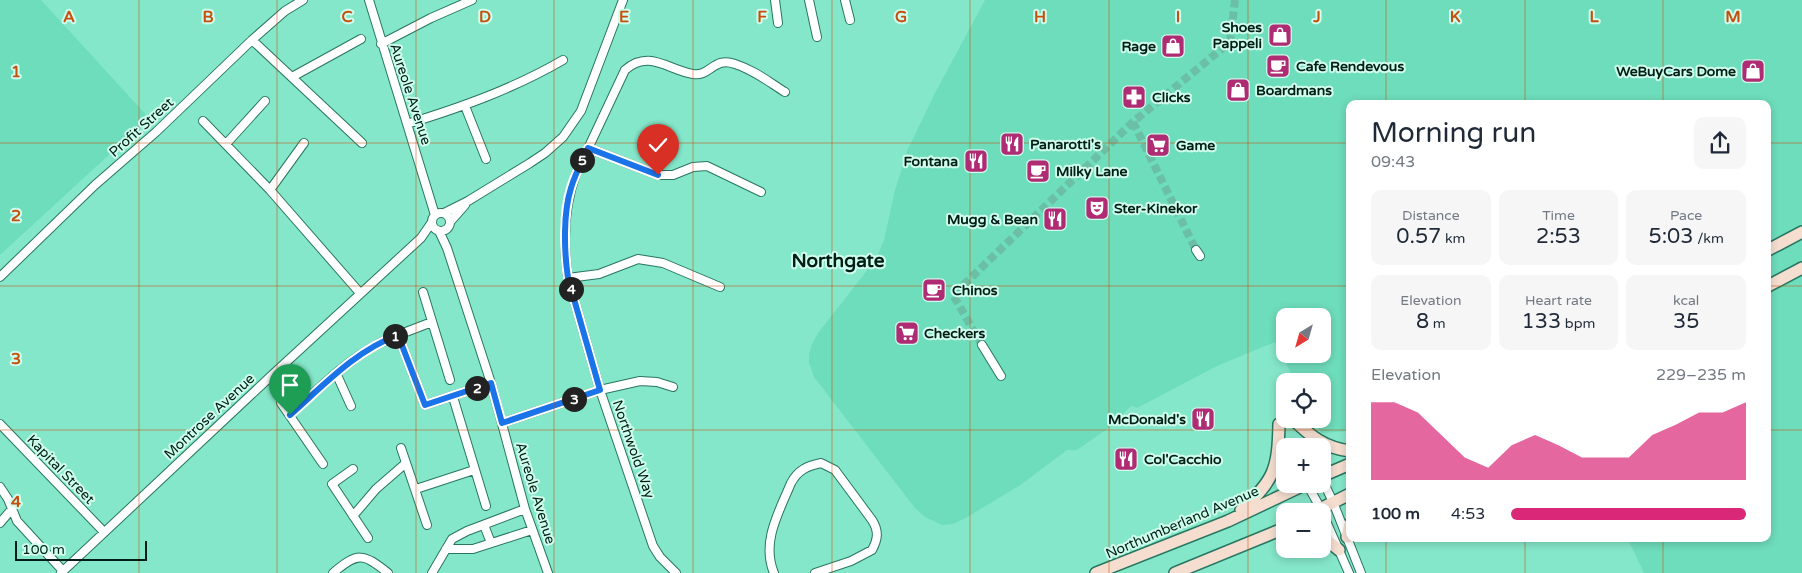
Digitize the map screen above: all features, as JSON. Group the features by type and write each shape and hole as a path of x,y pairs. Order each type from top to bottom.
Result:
{"main road":[{"path":"1771,248 1802,232"},
{"path":"1771,284 1802,268"},
{"path":"1228,521 1256,497 1268,483 1275,470 1279,428"},
{"path":"1301,428 1320,443 1332,448 1346,450"},
{"path":"1331,473 1346,466"},
{"name":"Northumberland Avenue","path":"1096,573 1228,521 1287,493"},
{"path":"1333,502 1346,496"},
{"path":"1176,573 1276,532"},
{"path":"1331,543 1339,550"}],"street":[{"name":"Profit Street","path":"0,277 95,185 156,132 252,40 285,11 303,0"},
{"name":"Aureole Avenue","path":"369,0 381,44 491,383 525,509 548,573"},
{"path":"381,44 431,18 472,0"},
{"name":"Montrose Avenue","path":"62,572 420,238 468,201 545,153 569,129 581,111 623,0"},
{"path":"775,0 778,23"},
{"path":"809,0 817,37"},
{"path":"845,0 850,20"},
{"path":"252,40 362,143"},
{"path":"292,77 361,40"},
{"path":"407,124 466,106 535,76 563,60"},
{"name":"Northwold Way","path":"676,573 660,557 653,546 600,390 568,278 566,230 570,189 625,70 632,63 648,60 696,74 705,71 719,62 735,64 753,72 785,92"},
{"path":"226,144 264,101"},
{"path":"466,106 486,159"},
{"path":"203,121 270,190 360,293"},
{"path":"270,190 304,143"},
{"path":"588,148 658,175 674,175 693,167 707,166 761,192"},
{"name":"Montrose Avenue","path":"439,222 448,217 450,222 468,201"},
{"path":"568,278 599,274 638,259 663,263 720,287"},
{"path":"423,292 450,380"},
{"path":"290,415 358,354 379,342 432,322"},
{"path":"398,335 425,405 491,383"},
{"path":"982,345 1001,376"},
{"path":"336,374 351,406"},
{"path":"502,423 600,390 648,380 673,387"},
{"path":"453,397 486,506"},
{"path":"281,403 323,464"},
{"name":"Kapital Street","path":"0,424 104,532"},
{"path":"401,448 427,525"},
{"path":"353,516 376,489 406,463"},
{"path":"774,573 771,566 769,540 791,483 795,475 803,468 822,463 835,470 877,527 878,534 872,550 851,561 815,573"},
{"path":"353,469 332,484 368,538"},
{"path":"416,489 474,470"},
{"path":"0,487 17,521 62,572"},
{"path":"1329,493 1346,534"},
{"path":"432,573 452,539 525,509"},
{"path":"0,523 12,510"},
{"path":"484,525 491,543"},
{"path":"446,550 473,549 532,530"},
{"path":"1331,534 1349,573"},
{"path":"1349,542 1362,573"},
{"path":"333,573 360,557 372,560 388,573"}],"shaded area":[{"path":"0,0 41,0 149,118 0,255"},
{"path":"985,0 1802,0 1802,573 1644,573 1629,542 1771,542 1771,100 1346,100 1346,431 1321,433 1318,428 1331,428 1331,373 1291,373 1286,363 1331,363 1331,308 1276,308 1276,344 1275,342 1217,366 1137,408 1130,407 1110,427 1077,450 1067,450 1019,486 953,524 942,525 925,517 915,508 814,377 809,363 812,344 818,333 876,259 884,240 894,194 907,151 935,93"}],"tunnel":[{"path":"982,345 953,295 1133,122 1230,42 1235,0"},
{"path":"1133,122 1196,250"}],"place":[{"name":"Shoes Pappeli","path":"1280,35"},
{"name":"Rage","path":"1173,46"},
{"name":"Cafe Rendevous","path":"1278,66"},
{"name":"WeBuyCars Dome","path":"1753,71"},
{"name":"Boardmans","path":"1238,90"},
{"name":"Clicks","path":"1134,97"},
{"name":"Panarotti's","path":"1012,144"},
{"name":"Game","path":"1158,145"},
{"name":"Fontana","path":"976,161"},
{"name":"Milky Lane","path":"1038,171"},
{"name":"Ster-Kinekor","path":"1097,208"},
{"name":"Mugg & Bean","path":"1055,219"},
{"name":"Chinos","path":"934,290"},
{"name":"Checkers","path":"907,333"},
{"name":"McDonald's","path":"1203,419"},
{"name":"Col'Cacchio","path":"1126,459"}],"district":[{"name":"Northgate","path":"838,260"}],"route":[{"path":"290,415 358,354 379,342 398,335 425,405 491,383 502,423 600,390 568,278 566,230 570,189 588,148 658,175"}]}
